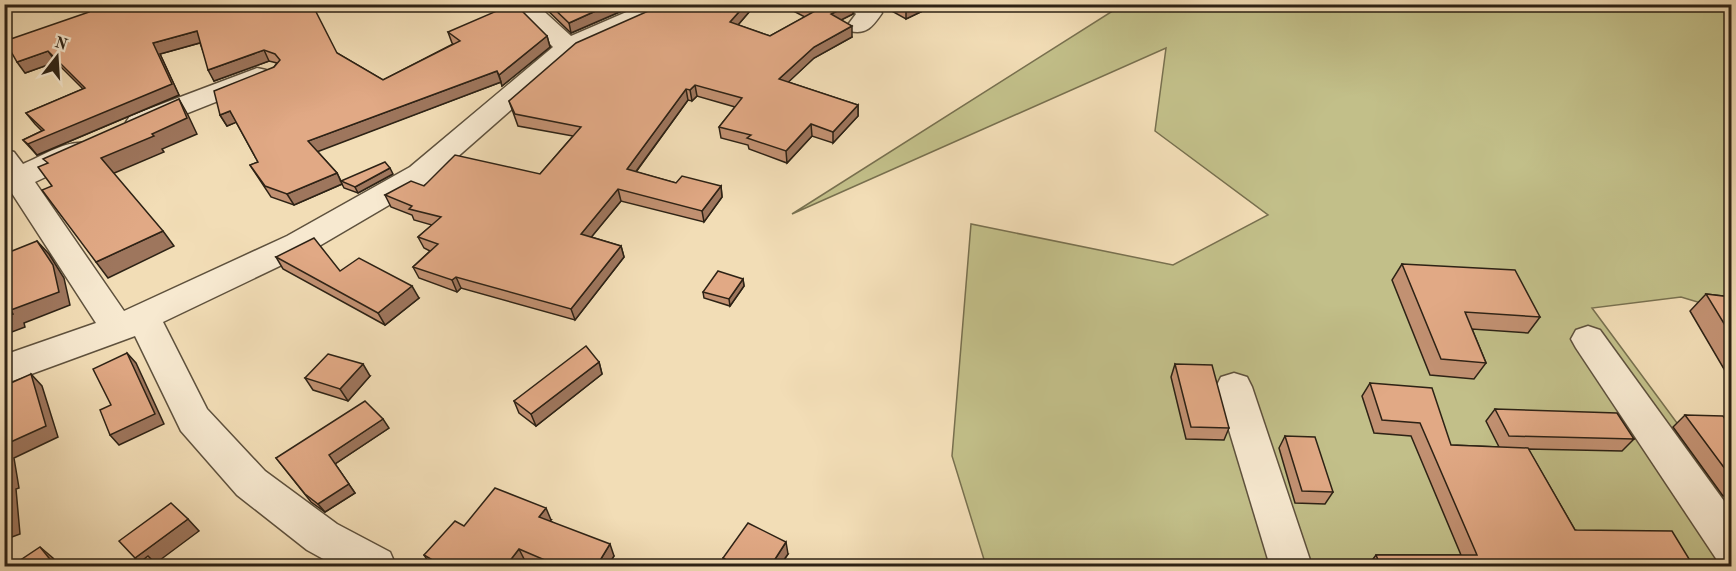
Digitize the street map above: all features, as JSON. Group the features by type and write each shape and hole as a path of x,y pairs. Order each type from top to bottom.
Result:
{"street":[{"path":"521,4 568,47"},
{"path":"4,370 130,322 298,244 420,174 568,47 666,4"},
{"path":"270,71 107,137 11,168 130,322 194,420 251,483 322,537 375,567"},
{"path":"1588,339 1731,547"},
{"path":"1234,387 1291,567"}],"shaded area":[{"path":"1122,5 1731,5 1731,312 1681,297 1592,308 1731,496 1731,566 986,566 952,456 971,224 1173,265 1268,215 1155,131 1166,48 792,214"}],"building":[{"path":"86,4 312,4 337,53 383,80 460,41 448,32 513,4 547,36 499,75 497,71 308,141 337,173 287,194 265,186 250,165 258,162 230,111 220,115 214,91 274,67 280,60 275,54 264,50 208,70 197,31 153,43 172,84 28,144 23,140 44,130 26,113 85,88 48,51 17,62 5,41 89,12"},
{"path":"549,4 611,4 569,23"},
{"path":"664,4 746,4 730,22 770,36 815,11 801,4 851,4 831,14 852,26 814,47 779,79 858,105 833,132 811,124 786,151 747,138 751,135 719,127 742,98 695,85 690,90 686,89 627,169 676,183 682,176 721,186 702,211 618,189 581,234 621,246 571,309 456,277 452,280 413,267 438,244 418,237 441,217 409,209 412,206 385,195 411,181 424,186 455,155 540,174 581,127 515,114 509,101 576,43"},
{"path":"899,4 914,4 906,8"},
{"path":"179,99 187,118 152,134 154,136 101,158 163,231 96,262 42,190 52,186 38,167 48,163 43,159"},
{"path":"385,162 390,168 355,187 341,181"},
{"path":"314,238 340,271 359,258 412,286 378,313 276,257"},
{"path":"37,241 53,265 59,292 11,310 13,314 4,317 4,247 7,253"},
{"path":"1402,264 1515,270 1540,317 1465,312 1486,363 1441,359"},
{"path":"718,271 743,279 729,299 703,292"},
{"path":"1706,294 1731,297 1731,335"},
{"path":"586,346 599,362 531,414 514,401"},
{"path":"127,353 155,414 110,435 100,410 111,405 93,369"},
{"path":"328,354 363,364 340,389 305,378"},
{"path":"1175,364 1212,365 1229,428 1191,427"},
{"path":"31,374 46,426 4,445 4,386"},
{"path":"1370,383 1432,388 1451,445 1528,448 1575,530 1672,531 1694,567 1381,567 1376,555 1477,555 1420,423 1382,420"},
{"path":"365,401 383,419 329,455 349,484 318,504 305,494 276,458"},
{"path":"1495,409 1617,413 1634,439 1509,436"},
{"path":"1685,415 1723,416 1731,428 1731,477"},
{"path":"1285,436 1315,437 1333,492 1302,491"},
{"path":"495,488 546,508 539,517 610,544 596,567 561,567 519,549 505,567 444,567 424,555 455,521 464,526"},
{"path":"4,496 7,523 4,524"},
{"path":"171,503 188,519 135,558 119,541"},
{"path":"748,523 786,542 770,567 738,567 723,558"},
{"path":"40,547 53,563 48,567 10,567"},
{"path":"148,556 159,567 134,567"}]}
